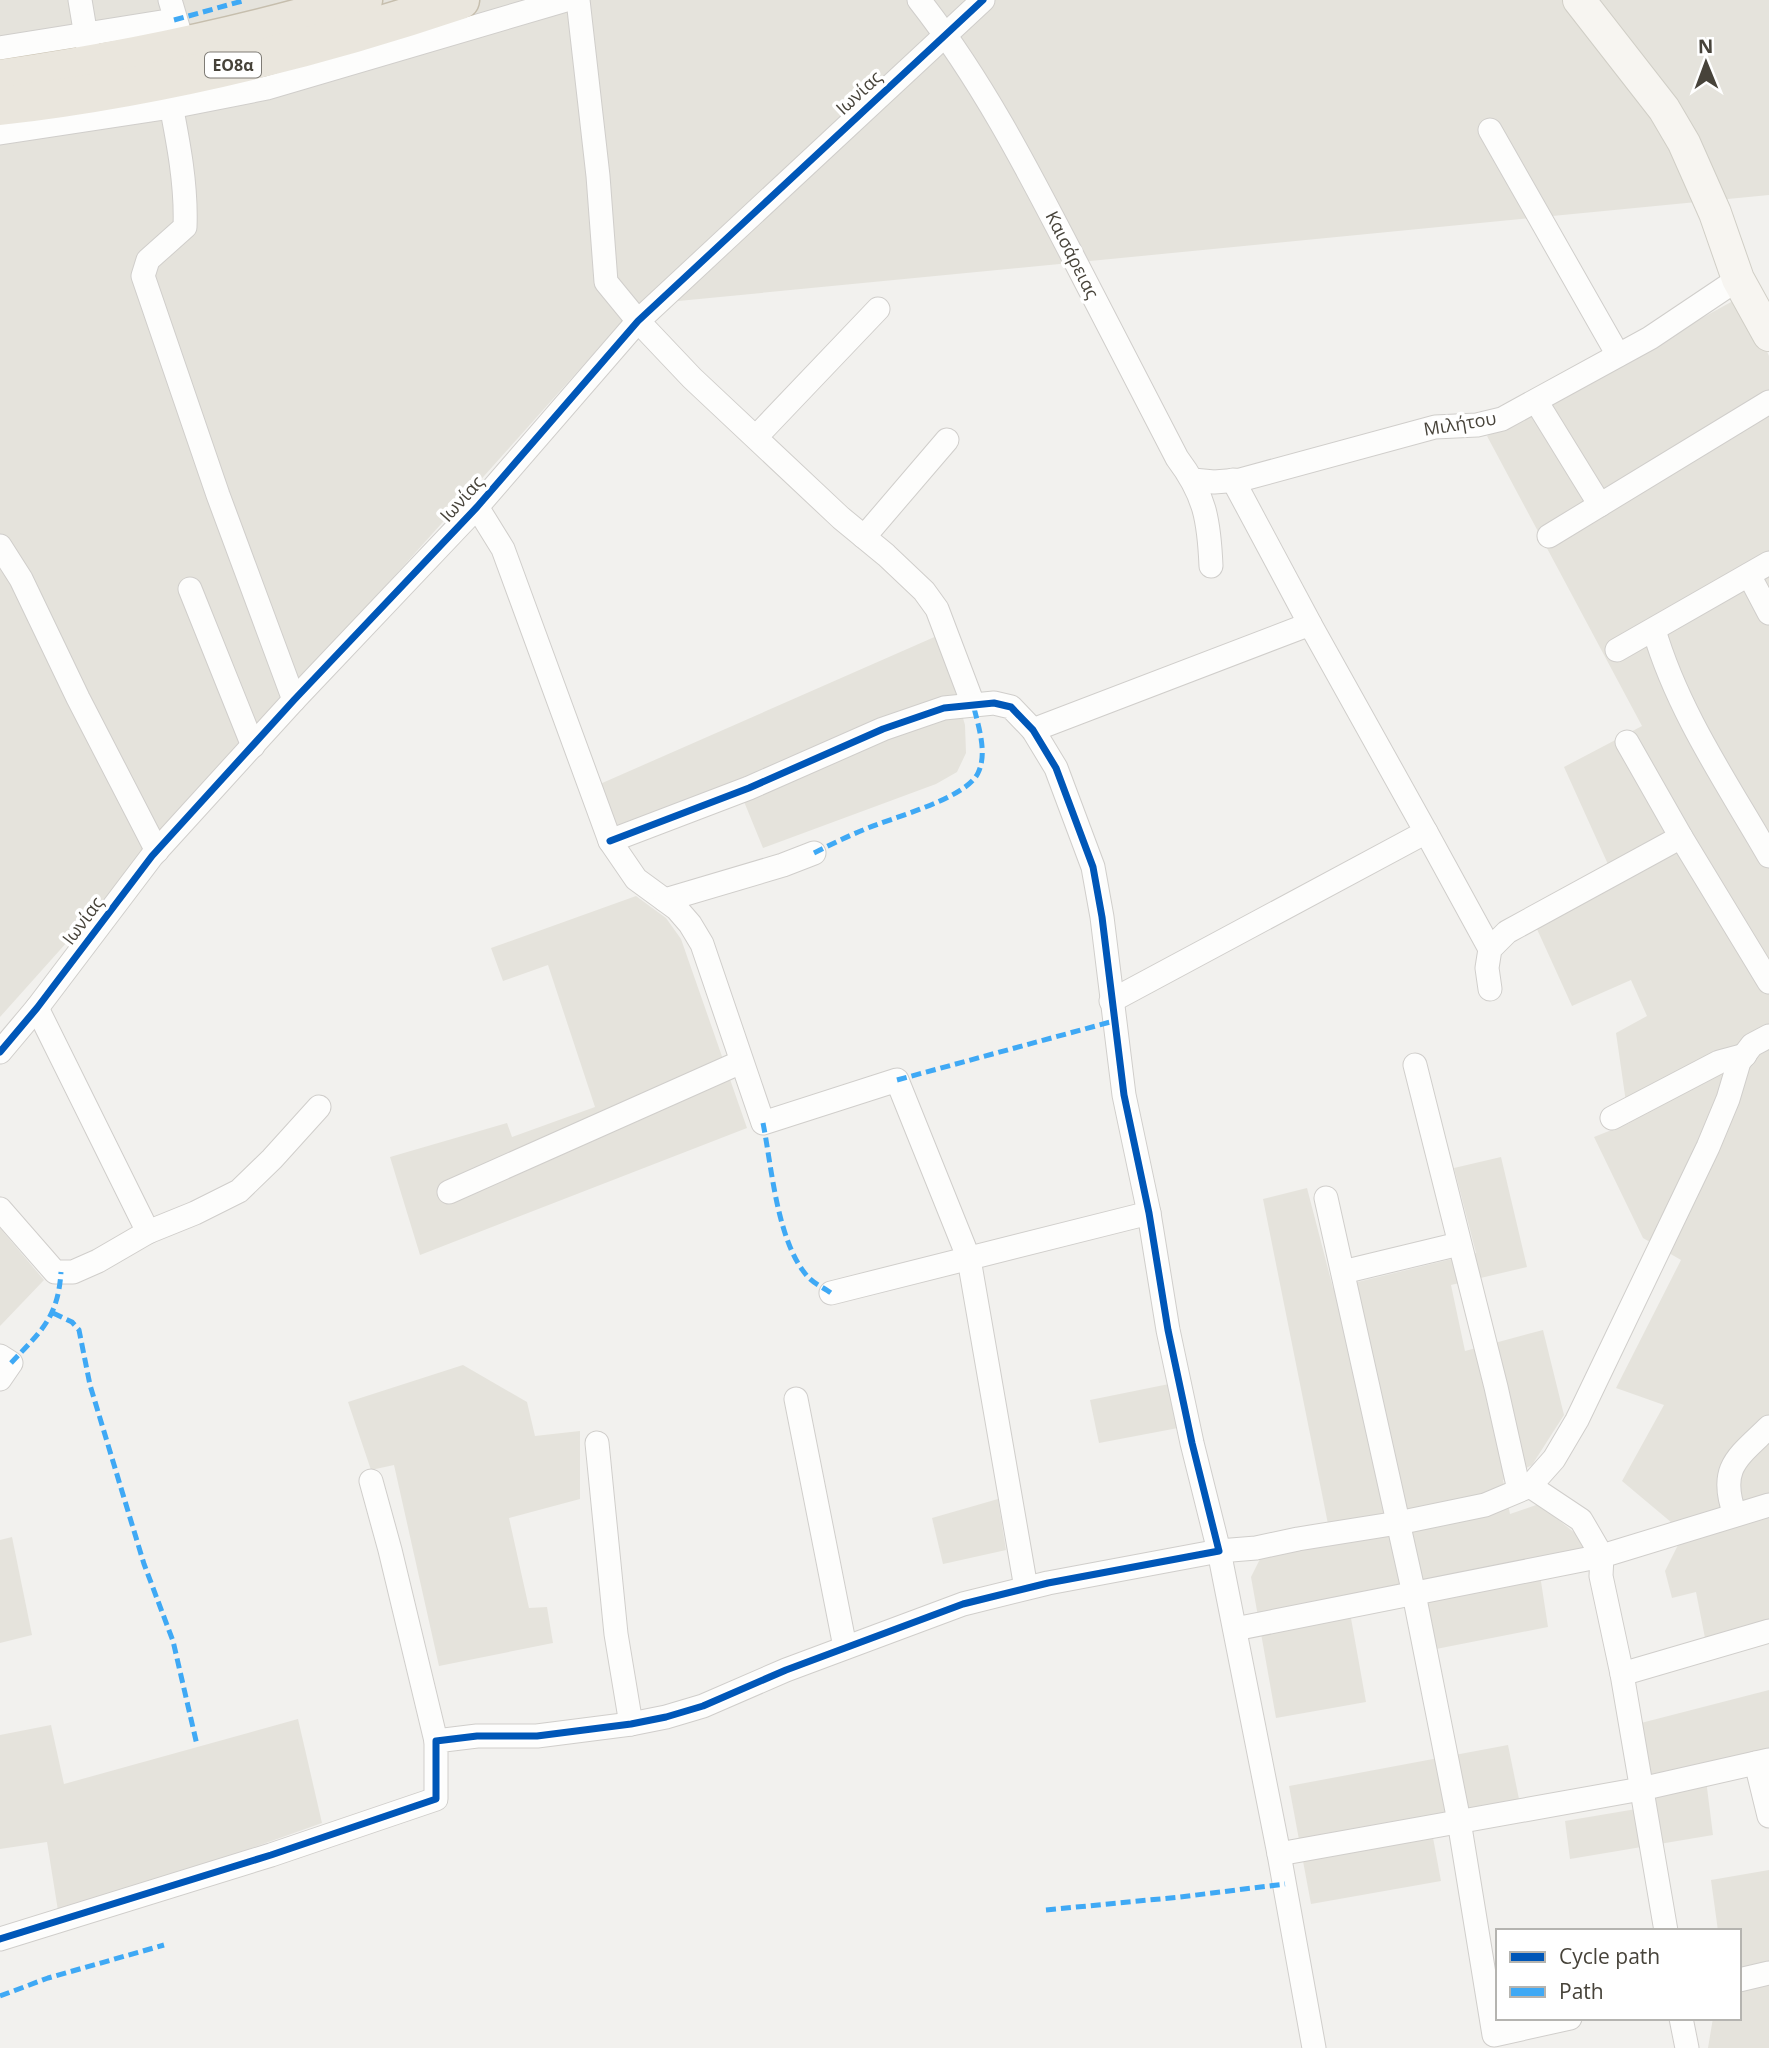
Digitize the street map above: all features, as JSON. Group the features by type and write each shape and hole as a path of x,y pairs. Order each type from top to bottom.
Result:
{"highway":[{"name":"ΕΟ8α","path":"6,84 173,50 285,23 363,0"},
{"name":"ΕΟ8α","path":"6,84 88,50 292,50 462,10"}],"street":[{"path":"80,0 88,50"},
{"path":"462,10 566,0"},
{"path":"578,0 598,176 606,282 638,321 692,378 924,591 937,609 974,704"},
{"name":"Καισάρειας","path":"919,0 946,34 1016,147 1177,458 1193,480 1209,525 1210,566"},
{"name":"Ιωνίας","path":"0,1052 157,851 294,700 477,507 638,321 983,0"},
{"path":"1579,0 1664,109 1684,143 1715,213 1738,279 1769,335"},
{"path":"173,50 185,227 148,260 143,276 218,495 294,700"},
{"path":"1490,130 1618,355"},
{"name":"Μιλήτου","path":"1193,480 1233,480 1311,462 1436,427 1477,425 1502,419 1650,338 1738,279"},
{"path":"756,437 878,309"},
{"path":"1536,401 1600,505"},
{"path":"1549,536 1769,402"},
{"path":"864,537 947,440"},
{"path":"1233,480 1490,949"},
{"path":"477,507 503,549 610,841 636,879 665,900 690,924 702,944 763,1123 897,1080 970,1259 1027,1588"},
{"path":"0,546 21,579 78,698 157,851"},
{"path":"1617,650 1769,563"},
{"path":"1748,575 1769,614"},
{"path":"190,589 253,746"},
{"path":"1033,730 1310,624"},
{"path":"1654,630 1663,661 1683,708 1769,856"},
{"path":"610,841 749,788 883,729 944,708 974,704 994,704 1011,708 1033,730 1056,768 1093,867 1102,917 1124,1095 1149,1213 1176,1368 1235,1629 1314,2048"},
{"path":"1627,743 1769,982"},
{"path":"1111,1001 1426,832"},
{"path":"1490,989 1487,968 1490,949 1507,932 1681,837"},
{"path":"665,900 783,865 814,853"},
{"path":"37,1007 148,1232"},
{"path":"436,1741 477,1736 537,1736 631,1724 703,1706 845,1647 951,1608 1027,1588 1219,1551 1256,1548 1398,1523 1485,1505 1524,1488 1554,1459 1577,1420 1708,1147 1728,1099 1739,1062 1752,1045 1769,1036"},
{"path":"1612,1118 1719,1062 1745,1055"},
{"path":"449,1192 741,1062"},
{"path":"1415,1065 1524,1488 1581,1520 1602,1556 1601,1576 1622,1674 1666,1929"},
{"path":"0,1209 55,1272 73,1272 148,1232 239,1191 319,1107"},
{"path":"1326,1198 1414,1594 1459,1821 1494,2035 1561,2020"},
{"path":"831,1293 1149,1213"},
{"path":"1343,1272 1460,1244"},
{"path":"0,1356 11,1363 0,1378"},
{"path":"796,1399 845,1647"},
{"path":"1735,1515 1727,1482 1732,1465 1769,1427"},
{"path":"597,1443 616,1634 631,1724"},
{"path":"0,1939 271,1855 436,1799 436,1741 371,1481"},
{"path":"1235,1629 1602,1556 1769,1505"},
{"path":"1622,1674 1769,1631"},
{"path":"1279,1854 1641,1789 1763,1762 1769,1816"},
{"path":"1741,1980 1769,1973"},
{"path":"1681,2020 1687,2048"}],"shaded area":[{"path":"0,0 1769,0 1769,195 637,305 0,1017"},
{"path":"1742,296 1769,356 1769,1622 1706,1643 1696,1592 1672,1598 1665,1571 1684,1533 1622,1481 1664,1405 1616,1388 1681,1260 1643,1238 1594,1137 1629,1123 1616,1033 1647,1016 1631,980 1572,1006 1536,927 1616,882 1564,767 1642,726 1487,436"},
{"path":"939,635 965,725 966,753 957,772 936,784 763,848 736,782 615,826 600,784"},
{"path":"636,896 666,918 681,939 747,1128 420,1255 390,1157 507,1123 512,1137 595,1107 548,965 503,981 491,948"},
{"path":"1501,1157 1527,1267 1451,1285 1465,1351 1543,1330 1564,1415 1532,1465 1503,1480 1510,1514 1539,1504 1597,1551 1538,1562 1548,1627 1431,1650 1417,1581 1347,1596 1366,1702 1276,1718 1251,1577 1260,1559 1332,1544 1263,1199 1307,1188 1333,1288 1476,1253 1454,1168"},
{"path":"0,1228 44,1280 0,1326"},
{"path":"463,1365 527,1402 535,1436 580,1431 580,1499 509,1518 529,1608 547,1607 553,1643 439,1666 394,1465 371,1470 348,1402"},
{"path":"1169,1384 1178,1428 1099,1443 1090,1400"},
{"path":"998,1499 1006,1550 943,1564 932,1518"},
{"path":"12,1537 32,1635 0,1643 0,1540"},
{"path":"1769,1690 1769,1751 1704,1764 1713,1835 1570,1859 1565,1821 1654,1806 1641,1723"},
{"path":"298,1719 322,1823 59,1917 47,1842 0,1849 0,1735 51,1725 64,1784"},
{"path":"1508,1745 1519,1799 1429,1816 1441,1881 1311,1904 1289,1786"},
{"path":"1769,1870 1769,2048 1708,2048 1713,2020 1741,2020 1741,1929 1718,1929 1711,1880"}],"marked path":[{"path":"174,20 246,0"},
{"path":"814,853 863,830 926,807 971,782 978,773 982,757 973,704"},
{"path":"897,1080 1114,1021"},
{"path":"763,1123 777,1205 790,1246 809,1278 831,1293"},
{"path":"11,1363 52,1313 61,1272"},
{"path":"53,1313 72,1322 79,1330 90,1385 121,1488 144,1564 173,1641 197,1745"},
{"path":"1046,1910 1285,1884"},
{"path":"0,1996 48,1978 164,1945"}],"cycle path":[{"path":"0,1052 37,1008 152,856 294,700 477,507 638,321 983,0"},
{"path":"0,1939 271,1855 436,1799 436,1741 477,1736 537,1736 666,1717 703,1706 786,1670 963,1604 1048,1583 1219,1551 1168,1330 1149,1213 1124,1095 1102,917 1093,867 1056,768 1033,730 1011,707 994,703 944,708 883,729 749,788 610,841"}]}
